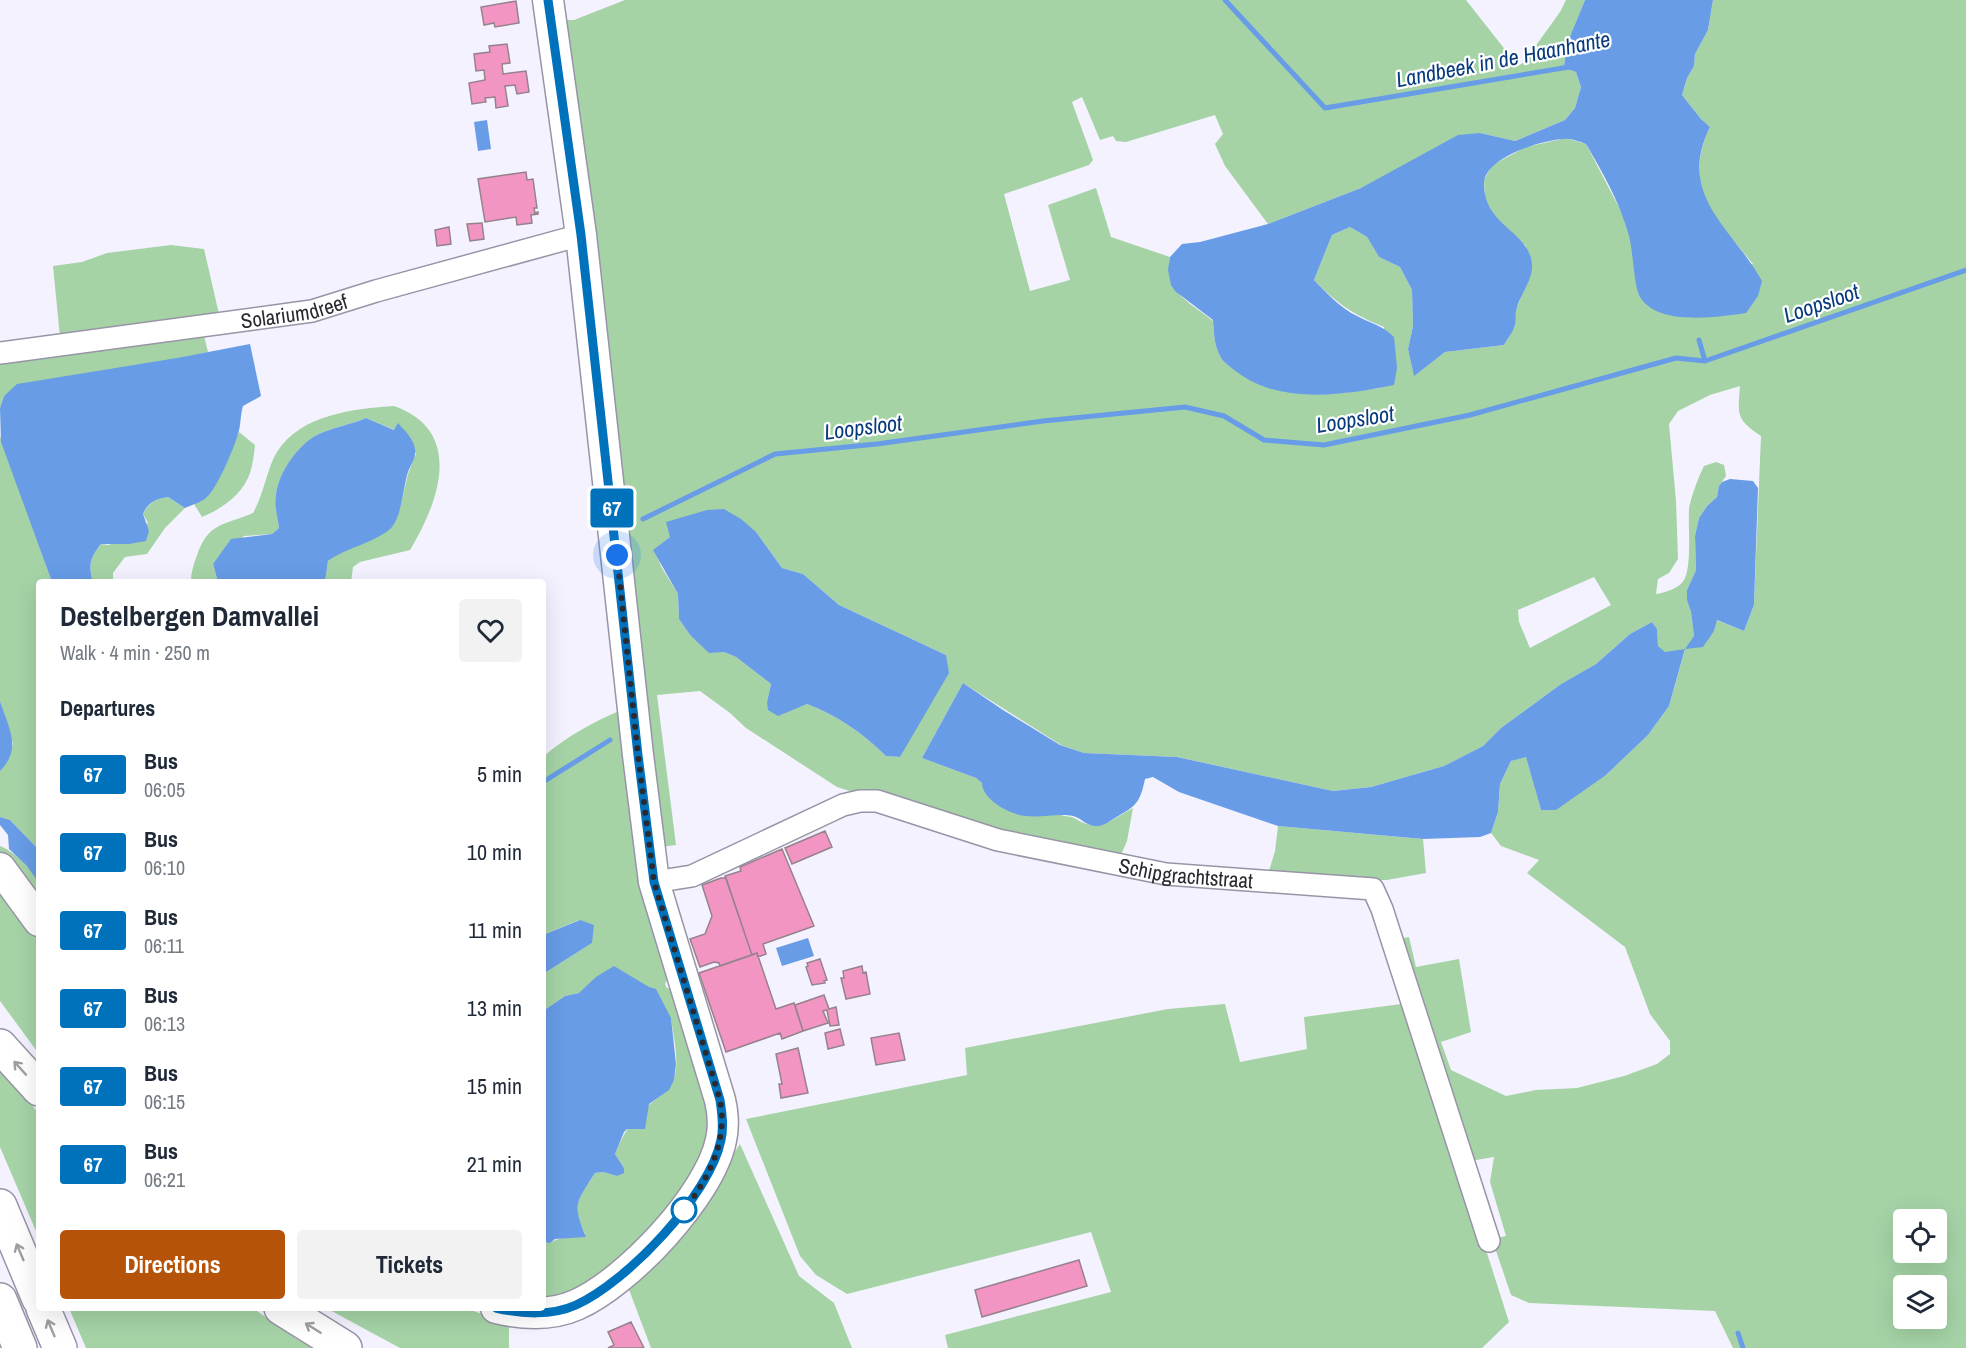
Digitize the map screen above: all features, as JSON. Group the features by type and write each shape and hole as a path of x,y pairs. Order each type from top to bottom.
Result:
{"highway":[{"path":"0,1046 36,1086"},
{"path":"0,1206 36,1292"},
{"path":"0,1300 20,1348"},
{"path":"44,1311 60,1348"},
{"path":"285,1311 345,1348"}],"street":[{"path":"508,1311 516,1313 550,1312 575,1306 613,1284 685,1209 708,1174 721,1141 723,1115 654,882 581,235 548,0"},
{"name":"Solariumdreef","path":"0,352 312,312 376,291 581,235"},
{"name":"Schipgrachtstraat","path":"654,882 692,876 843,805 860,801 878,801 998,840 1166,874 1373,889 1382,909 1489,1241"},
{"path":"0,868 36,917"}],"green space":[{"path":"625,0 1466,0 1518,66 1524,62 1566,0 1585,0 1566,46 1564,68 1576,72 1581,87 1575,108 1565,120 1515,141 1480,133 1361,188 1268,224 1225,166 1215,144 1223,134 1215,115 1126,142 1116,141 1113,136 1100,140 1082,97 1072,102 1093,160 1089,165 1004,194 1030,291 1070,280 1048,205 1096,188 1111,237 1170,257 1169,269 1175,288 1180,295 1213,321 1217,348 1225,363 1253,381 1270,388 1287,392 1325,394 1380,388 1384,327 1346,308 1314,280 1332,235 1350,227 1367,237 1379,257 1400,267 1412,290 1413,326 1408,349 1414,375 1445,352 1504,345 1515,326 1515,312 1520,300 1526,246 1495,217 1485,200 1484,180 1492,165 1526,147 1566,138 1586,144 1624,217 1633,249 1639,294 1753,264 1708,206 1701,187 1700,164 1702,148 1710,127 1682,95 1687,78 1694,66 1695,54 1708,30 1713,0 1966,0 1966,1348 1733,1348 1715,1311 1529,1303 1511,1295 1492,1239 1506,1236 1490,1182 1494,1157 1470,1161 1457,1159 1509,1322 1482,1348 948,1348 945,1335 1111,1292 1091,1232 847,1294 816,1275 800,1256 746,1119 967,1075 965,1048 1168,1009 1225,1004 1240,1062 1307,1049 1304,1017 1401,1004 1382,942 1409,937 1416,967 1459,959 1471,1032 1441,1042 1451,1070 1506,1096 1536,1090 1577,1088 1624,1076 1657,1064 1670,1054 1670,1041 1650,1014 1625,947 1527,873 1539,860 1501,846 1491,833 1498,812 1500,784 1511,761 1526,756 1541,810 1606,775 1648,735 1669,706 1685,650 1665,653 1658,646 1657,629 1652,622 1630,634 1596,664 1561,684 1501,728 1483,746 1444,766 1371,787 1333,791 1177,757 1084,753 1061,745 963,683 922,758 1087,824 1105,823 1133,808 1127,841 1121,855 1046,844 874,794 853,792 837,787 746,728 700,691 657,695 676,845 660,847 563,20 574,20","holes":["1740,386 1739,410 1742,420 1761,436 1754,605 1744,631 1716,620 1714,631 1694,636 1687,590 1696,570 1695,536 1699,518 1717,497 1719,486 1726,476 1724,465 1716,462 1704,466 1689,510 1689,556 1684,580 1675,588 1656,594 1658,579 1669,573 1678,559 1676,501 1669,424 1678,411 1710,395","756,532 782,568 803,574 839,605 946,655 900,757 886,756 869,740 818,708 807,704 799,707 767,702 771,684 736,657 724,652 709,652 690,635 679,619 678,594 654,550 670,537","1594,577 1611,605 1530,648 1519,622 1518,610"]},
{"path":"171,245 204,249 219,314 60,337 53,266 82,262 107,253"},
{"path":"203,332 208,352 4,396 0,408 0,359"},
{"path":"394,406 416,417 431,432 438,450 440,469 436,490 430,511 410,550 360,562 353,567 351,579 325,579 328,561 341,551 368,541 400,508 408,474 416,454 398,424 395,430 366,418 317,435 296,453 285,469 276,495 279,528 272,534 244,536 213,564 217,579 191,579 201,546 211,531 225,523 253,513 274,458 287,439 314,422 362,409"},
{"path":"239,432 255,445 247,481 231,500 202,517 194,504 207,497 221,474"},
{"path":"0,436 51,579 36,579 36,847 10,820 0,817 0,771 13,744 0,701"},
{"path":"168,497 185,508 165,528 147,554 125,557 113,573 113,579 92,579 91,562 101,544 109,545 148,523 143,514 156,500"},
{"path":"626,708 668,978 665,984 671,989 691,1028 712,1132 693,1184 597,1283 546,1302 546,1242 585,1234 580,1224 577,1208 581,1196 595,1173 603,1172 617,1176 624,1168 615,1154 621,1140 638,1116 670,1087 676,1071 671,1018 579,993 565,996 546,1009 546,972 592,943 579,920 546,934 546,755 582,729"},
{"path":"1278,826 1423,839 1426,873 1387,880 1266,881 1275,851"},
{"path":"0,846 28,866 36,877 36,903 0,861"},
{"path":"0,890 36,936 36,1050 0,1001"},
{"path":"0,1064 36,1110 36,1231 0,1147"},
{"path":"740,1144 799,1276 834,1303 852,1348 651,1348 628,1287 700,1204"},
{"path":"70,1311 257,1311 295,1338 314,1348 86,1348"},
{"path":"332,1311 474,1311 509,1325 509,1348 400,1348"}],"water":[{"path":"1585,0 1713,0 1708,30 1695,54 1694,66 1687,78 1682,95 1710,127 1701,151 1700,173 1704,192 1723,227 1762,281 1758,296 1746,313 1688,318 1658,312 1647,305 1637,290 1629,236 1621,212 1599,166 1586,144 1564,139 1529,147 1504,158 1494,165 1484,183 1486,198 1491,210 1525,245 1532,268 1530,279 1518,305 1514,327 1504,345 1445,352 1414,376 1408,349 1413,326 1412,290 1400,267 1379,257 1367,237 1350,227 1332,235 1314,280 1345,309 1381,327 1394,337 1397,368 1394,385 1334,394 1293,393 1254,382 1225,363 1217,348 1213,320 1175,291 1171,285 1168,270 1170,257 1182,244 1200,242 1268,224 1361,188 1458,135 1480,133 1515,141 1565,120 1575,108 1581,87 1576,72 1564,68 1566,46"},
{"path":"487,120 491,149 478,151 474,122"},
{"path":"250,344 261,396 243,406 239,431 220,477 206,498 185,508 168,497 153,502 143,514 149,531 146,541 129,544 101,544 91,562 92,579 51,579 1,442 0,408 4,396 17,384"},
{"path":"366,418 394,430 398,423 414,445 414,458 406,478 400,510 390,529 328,561 325,579 217,579 213,564 231,539 272,534 279,528 276,495 285,469 296,453 317,435"},
{"path":"1730,479 1753,481 1758,488 1754,605 1744,631 1717,620 1714,631 1703,647 1685,649 1694,636 1687,590 1696,570 1695,536 1699,518 1717,497 1722,482"},
{"path":"724,509 741,519 756,532 782,568 803,574 839,605 946,655 949,673 900,757 886,756 849,726 807,704 778,716 768,710 767,702 771,684 736,657 724,652 709,653 690,635 679,619 678,594 653,550 670,537 666,522 707,510"},
{"path":"1652,622 1657,629 1658,646 1665,652 1685,649 1669,706 1648,735 1606,775 1556,810 1541,810 1526,757 1511,761 1500,784 1498,812 1491,833 1480,837 1423,839 1278,826 1179,792 1153,777 1145,779 1139,799 1132,807 1105,824 1094,826 1073,816 1032,816 1013,813 992,801 983,789 982,783 976,778 922,758 963,683 1060,745 1084,753 1177,757 1333,791 1371,787 1444,766 1483,746 1501,728 1561,684 1596,664 1630,634"},
{"path":"0,701 10,729 12,746 11,754 0,771"},
{"path":"0,817 10,820 36,847 36,879 27,866 9,849 8,835 0,825"},
{"path":"580,920 594,925 592,943 546,972 546,934"},
{"path":"808,938 814,956 782,966 776,948"},
{"path":"614,966 656,989 671,1018 676,1064 674,1080 669,1090 649,1104 645,1129 627,1129 624,1132 615,1154 624,1168 624,1173 617,1176 603,1172 595,1173 580,1198 579,1217 586,1237 555,1239 550,1243 546,1242 546,1009 565,996 579,993 596,977"}],"building":[{"path":"516,1 519,23 495,27 494,23 484,25 481,7"},
{"path":"507,44 510,63 502,64 503,74 526,71 529,92 517,94 515,85 505,86 508,106 496,108 495,97 485,98 486,102 472,104 469,83 485,80 484,70 476,71 474,54 490,52 489,46"},
{"path":"526,172 527,180 533,179 537,208 534,208 535,213 538,212 538,214 531,215 532,223 517,225 516,217 485,222 478,179"},
{"path":"482,223 484,239 470,241 467,224"},
{"path":"449,227 451,244 437,246 435,230"},
{"path":"825,831 832,847 792,864 785,848"},
{"path":"782,849 814,926 763,944 766,954 758,957 757,953 752,955 725,876 741,871 740,867"},
{"path":"726,878 752,955 720,966 719,963 714,962 700,967 690,939 705,934 712,916 702,885"},
{"path":"757,953 776,1009 794,1003 803,1031 782,1039 780,1033 726,1052 699,973"},
{"path":"820,959 827,980 824,981 825,983 812,985 806,967 807,963"},
{"path":"862,966 863,973 866,972 870,994 846,999 841,978 844,978 843,971"},
{"path":"824,995 829,1009 836,1007 839,1025 830,1026 827,1010 823,1011 828,1023 803,1031 795,1005"},
{"path":"840,1029 844,1045 828,1049 825,1033"},
{"path":"899,1033 905,1060 876,1065 871,1038"},
{"path":"798,1048 808,1093 781,1098 779,1084 782,1084 776,1054"},
{"path":"1079,1260 1087,1286 982,1317 975,1290"},
{"path":"631,1322 644,1348 608,1348 614,1345 608,1332"}],"waterway":[{"name":"Landbeek in de Haanhante","path":"1225,0 1325,108 1569,67"},
{"name":"Loopsloot","path":"643,519 775,454 877,444 1043,421 1185,407 1224,416 1264,440 1324,445 1470,415 1676,358 1705,361 1966,270"},
{"name":"Landbeek in de Haanhante","path":"1699,340 1705,361"},
{"name":"Loopsloot","path":"546,780 610,740"},
{"path":"1738,1333 1743,1348"}],"bus line":[{"name":"67","path":"508,1311 516,1313 550,1312 575,1306 613,1284 685,1209 708,1174 721,1141 723,1115 654,882 581,235 548,0"}],"route":[{"path":"617,555 654,882 723,1115 721,1141 715,1157 708,1174 684,1210"}]}
